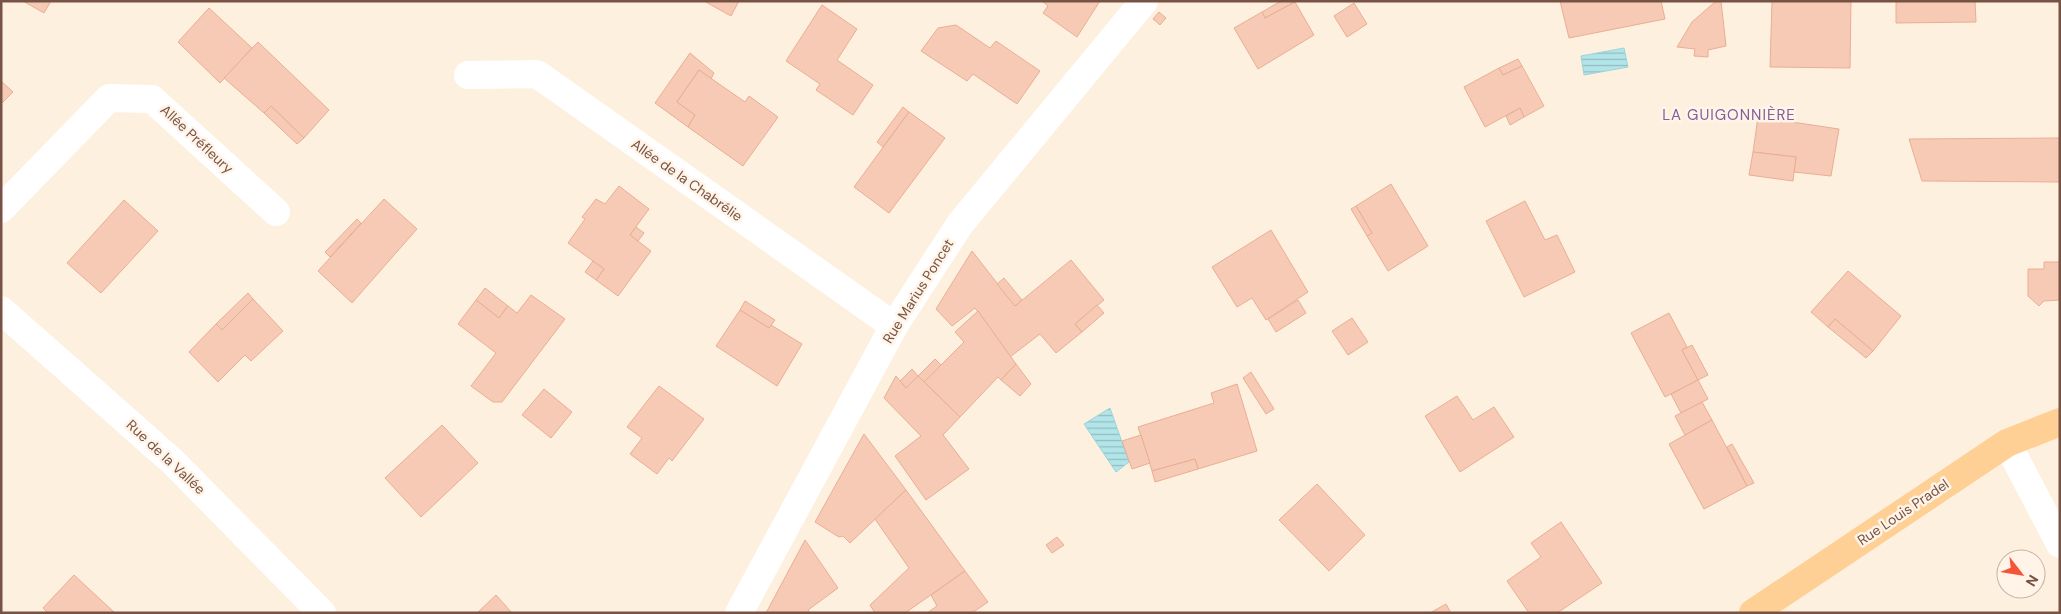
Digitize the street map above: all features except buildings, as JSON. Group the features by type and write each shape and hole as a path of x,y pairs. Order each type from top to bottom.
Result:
{"main road":[{"name":"Rue Louis Pradel","path":"1753,613 2007,442 2060,422"}],"street":[{"name":"Rue Marius Poncet","path":"739,613 894,326 960,224 1144,1"},
{"name":"Allée de la Chabrélie","path":"468,75 537,74 894,326"},
{"name":"Allée Préfleury","path":"1,209 109,98 152,98 276,212"},
{"name":"Rue de la Vallée","path":"1,310 172,461 322,613"},
{"path":"2007,442 2060,544"}],"water":[{"path":"1624,48 1628,67 1584,75 1581,56"},
{"path":"1110,408 1129,462 1116,472 1084,424"}],"district":[{"name":"LA GUIGONNIÈRE","path":"1729,115"}]}
